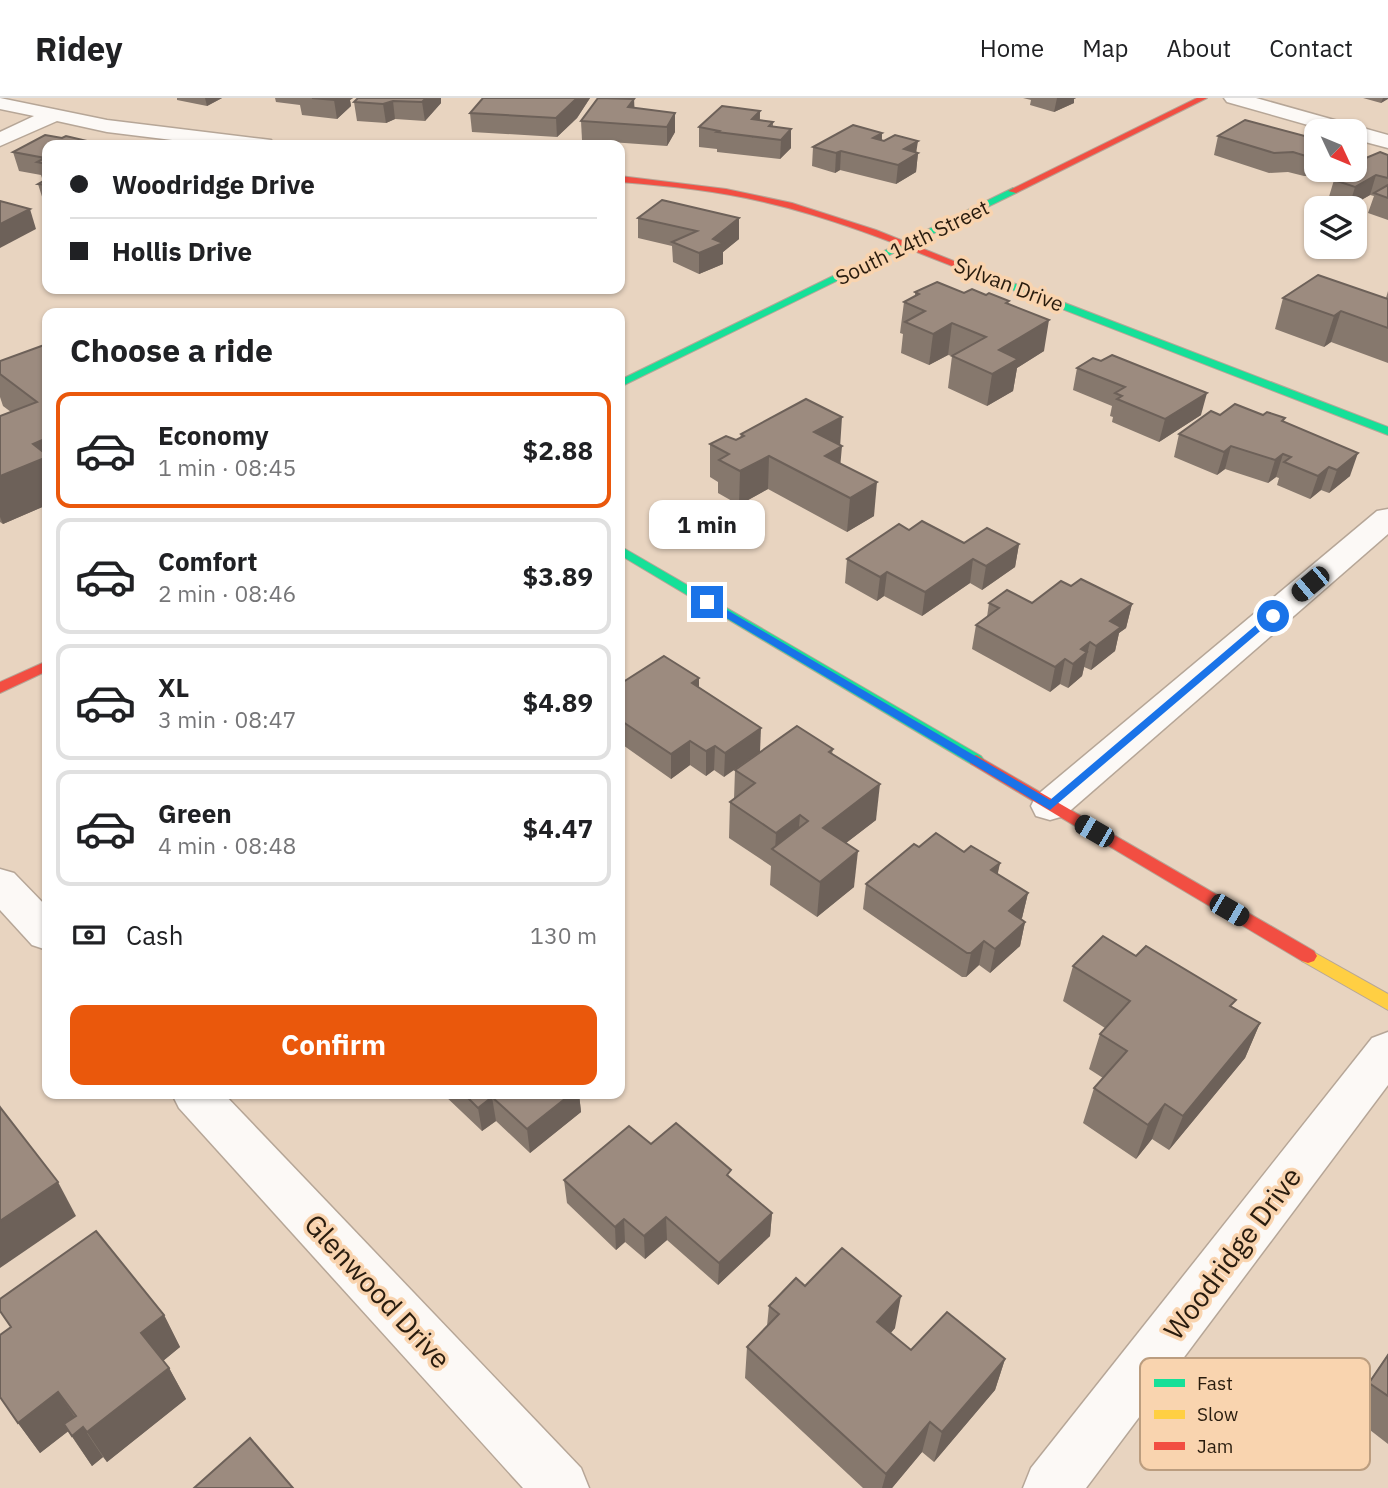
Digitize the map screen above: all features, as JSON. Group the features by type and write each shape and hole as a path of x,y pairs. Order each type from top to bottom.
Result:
{"street":[{"name":"South 14th Street","path":"625,382 1203,98"},
{"path":"1234,98 1308,119"},
{"path":"0,103 52,116 132,130 219,140"},
{"path":"0,140 52,116"},
{"path":"1367,136 1388,142"},
{"name":"Sylvan Drive","path":"625,179 695,186 786,204 844,221 1388,431"},
{"path":"1050,806 1388,518"},
{"path":"625,553 1388,1003"},
{"path":"0,688 42,667"},
{"path":"0,884 42,929"},
{"name":"Woodridge Drive","path":"1151,1358 1388,1051"},
{"name":"Glenwood Drive","path":"200,1099 561,1488"},
{"name":"Woodridge Drive","path":"1051,1488 1140,1373"}],"building":[{"path":"358,98 426,98 422,102 393,101 383,104 354,102"},
{"path":"483,98 577,98 556,118 470,113"},
{"path":"598,98 634,99 628,107 675,113 667,127 581,121"},
{"path":"722,106 760,111 752,119 773,122 769,126 791,129 781,140 717,132 719,131 699,127"},
{"path":"1245,120 1304,136 1304,155 1293,152 1274,153 1218,136"},
{"path":"853,125 882,133 873,138 884,141 895,135 918,141 904,149 918,153 898,165 813,147"},
{"path":"45,135 83,140 42,140 42,157 13,152"},
{"path":"1380,152 1388,155 1388,178 1376,175 1367,180 1367,158"},
{"path":"1340,182 1364,182 1355,187"},
{"path":"1388,185 1388,198 1374,193"},
{"path":"662,200 739,218 713,239 723,243 699,253 672,242 697,231 638,218"},
{"path":"0,201 30,209 0,224"},
{"path":"1318,275 1388,299 1388,328 1341,311 1334,316 1283,298"},
{"path":"937,282 964,293 972,289 986,295 989,293 1009,301 1006,303 1049,320 999,350 1018,359 992,374 952,356 986,337 952,323 933,334 905,322 925,311 904,302 919,294 915,292"},
{"path":"42,346 42,440 33,444 42,451 42,459 0,476 0,416 37,402 0,374 0,361"},
{"path":"1112,355 1207,393 1165,419 1117,399 1122,396 1115,393 1125,387 1077,368 1093,358 1101,361"},
{"path":"806,399 842,417 814,432 842,446 825,456 877,482 850,498 769,456 740,471 719,460 729,454 710,444 726,436 736,440 744,436 741,434"},
{"path":"1235,404 1263,415 1267,412 1285,418 1282,421 1358,453 1337,470 1329,467 1318,476 1284,462 1291,457 1283,454 1275,460 1231,446 1224,452 1179,434 1211,411 1220,415"},
{"path":"922,521 964,543 987,528 1019,544 986,566 973,559 925,592 887,572 880,577 847,559 899,524 909,530"},
{"path":"1081,579 1132,604 1110,621 1121,627 1096,646 1090,642 1081,649 1087,652 1073,664 1065,659 1055,667 976,625 999,608 989,603 1007,590 1032,603 1061,581 1071,586"},
{"path":"664,656 699,678 692,683 761,728 725,753 715,746 706,751 690,741 671,754 625,723 625,681"},
{"path":"797,726 833,749 829,752 880,784 823,828 858,851 820,882 772,849 808,821 800,815 776,833 730,802 755,783 735,770"},
{"path":"936,833 964,852 971,846 1000,863 991,870 1028,893 1009,911 1025,922 995,949 984,941 971,953 967,953 866,884 914,844 919,847"},
{"path":"1103,936 1136,956 1146,946 1236,1000 1230,1006 1260,1023 1183,1116 1165,1104 1148,1125 1094,1088 1127,1051 1100,1034 1130,1001 1073,966"},
{"path":"469,1099 489,1099 478,1108"},
{"path":"494,1099 565,1099 527,1129"},
{"path":"0,1107 58,1182 0,1221"},
{"path":"676,1123 731,1170 727,1175 772,1213 719,1263 666,1217 644,1236 624,1219 615,1227 564,1180 629,1126 651,1144"},
{"path":"96,1231 164,1315 141,1333 169,1368 87,1432 83,1427 72,1436 64,1424 76,1416 58,1392 18,1423 0,1397 0,1335 11,1327 0,1311 0,1299"},
{"path":"842,1248 901,1296 877,1322 911,1350 947,1312 1005,1359 942,1432 930,1422 886,1474 747,1347 779,1314 769,1306 796,1278 805,1286"},
{"path":"1388,1355 1388,1396 1370,1382"},
{"path":"250,1438 293,1488 194,1488"}],"traffic: fast":[{"path":"625,382 1013,191"},
{"path":"1009,285 1388,431"},
{"path":"625,553 976,760"}],"traffic: slow":[{"path":"1308,956 1388,1003"}],"traffic: jam":[{"path":"1013,191 1203,98"},
{"path":"625,179 684,185 789,205 872,232 1009,285"},
{"path":"0,688 42,667"},
{"path":"976,760 1308,956"}],"route":[{"path":"707,602 1050,806 1273,616"}]}
